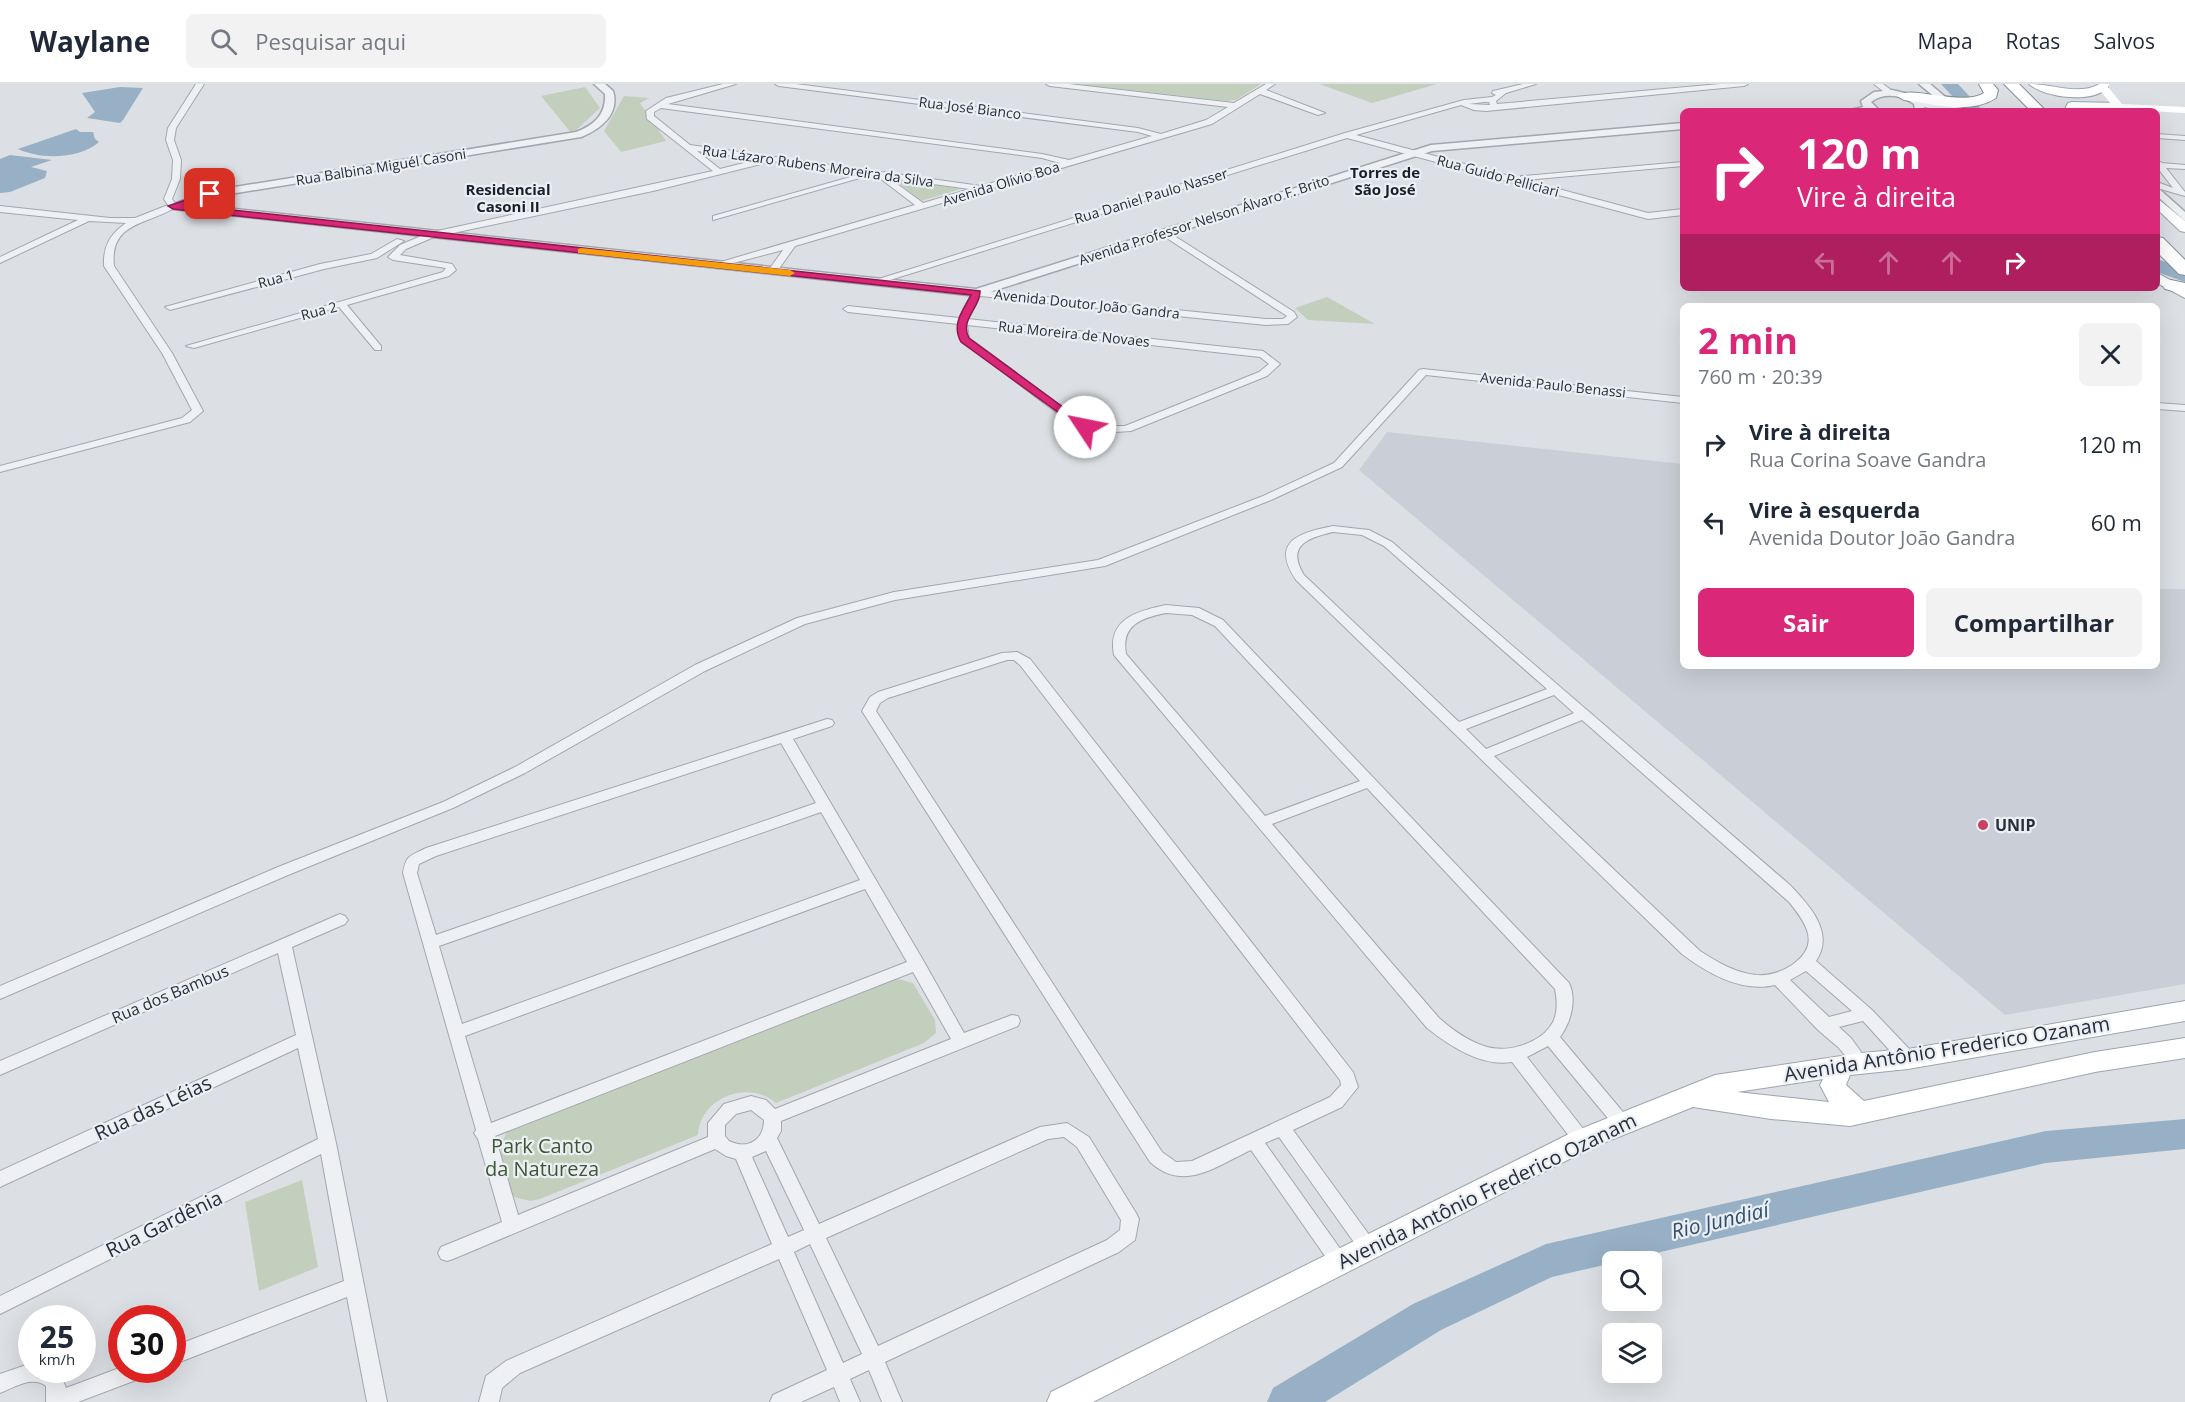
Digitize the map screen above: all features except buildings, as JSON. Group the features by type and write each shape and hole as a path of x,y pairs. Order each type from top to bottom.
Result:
{"highway":[{"path":"1897,94 1923,97 1952,107 1977,106 1991,95 1991,90 1986,84"},
{"path":"1994,84 2019,108"},
{"path":"2011,84 2036,108"},
{"path":"2160,226 2183,260"},
{"path":"2160,244 2183,260"}],"main road":[{"path":"2034,84 2072,93 2091,94 2099,92 2103,86 2119,108"},
{"path":"2034,84 2065,108"},
{"path":"2071,108 2078,105 2110,108"},
{"path":"2160,110 2185,111"},
{"path":"2160,205 2185,228"},
{"name":"Avenida Antônio Frederico Ozanam","path":"1062,1402 1582,1140 1724,1083 1908,1059 2185,1011"},
{"path":"1689,1096 1771,1108 1850,1115 2077,1066 2185,1048"},
{"path":"1851,1065 1833,1085 1836,1094 1843,1102 1862,1113"}],"street":[{"path":"0,209 134,220 173,206 168,199 176,179 177,160 170,140 172,128 200,84"},
{"name":"Rua Balbina Miguél Casoni","path":"173,206 210,194 555,140 589,132 598,127 605,118 611,102 610,93 599,84"},
{"path":"719,172 650,117 650,111 659,105 691,93 732,84"},
{"name":"Rua José Bianco","path":"779,84 1138,130 1160,136"},
{"path":"1050,84 1237,106"},
{"name":"Avenida Olívio Boa","path":"717,266 1209,122 1271,84"},
{"name":"Rua Daniel Paulo Nasser","path":"874,282 1348,135 1475,104 1490,93 1503,93 1532,84"},
{"path":"1475,104 1524,104 1744,84"},
{"path":"1878,84 1897,94"},
{"path":"1260,91 1321,113"},
{"name":"Rua Daniel Paulo Nasser","path":"1492,103 1503,93"},
{"path":"1871,108 1866,101 1869,98 1897,94"},
{"name":"Rua Daniel Paulo Nasser","path":"1428,114 1464,102 1465,105 1475,104"},
{"path":"659,105 1031,154 1070,163"},
{"name":"Avenida Professor Nelson Álvaro F. Brito","path":"977,293 1431,148 1680,126"},
{"name":"Rua Guido Pelliciari","path":"1348,135 1648,216 1680,212"},
{"path":"2160,136 2185,138"},
{"name":"Rua Lázaro Rubens Moreira da Silva","path":"688,147 984,189"},
{"path":"379,254 393,255 431,235 772,159"},
{"path":"1513,179 1680,164"},
{"path":"2160,164 2185,167"},
{"path":"2160,166 2184,196"},
{"path":"716,218 875,174 923,207"},
{"path":"2160,186 2184,196"},
{"path":"2160,193 2181,214"},
{"path":"2181,214 2179,203 2184,196"},
{"name":"Avenida Doutor João Gandra","path":"173,206 717,266 1266,322 1285,322 1292,317 1292,314 1164,233"},
{"path":"0,260 89,218"},
{"path":"0,469 186,420 198,411 167,353 109,266 106,256 110,246 134,220"},
{"path":"379,254 415,233"},
{"path":"773,271 782,255 792,245"},
{"name":"Rua 1","path":"170,307 323,266 379,254"},
{"name":"Rua 2","path":"191,346 342,305 446,274 451,270 449,266 393,255"},
{"path":"962,321 977,293"},
{"path":"342,305 378,348"},
{"name":"Rua Moreira de Novaes","path":"849,309 962,321 1263,354 1275,364 1263,374 1127,429 1105,431 1085,427 1072,420 965,339 961,332 962,321"},
{"name":"Avenida Paulo Benassi","path":"0,993 459,800 520,770 700,668 801,621 894,596 1101,563 1267,498 1338,465 1423,372 1680,400"},
{"path":"2160,406 2185,406"},
{"path":"1334,529 1349,529 1378,537 1556,690 1806,910 1816,931 1816,951 1808,963 1780,980 1757,981 1729,974 1703,962 1687,950 1300,577 1289,559 1291,550 1306,536 1334,529"},
{"path":"1181,609 1208,616 1219,622 1370,782 1563,987 1566,1008 1561,1026 1551,1038 1516,1055 1492,1054 1467,1046 1449,1036 1433,1023 1120,655 1117,646 1119,634 1136,617 1150,611 1181,609"},
{"path":"1006,656 1017,656 1024,662 1347,1077 1350,1088 1336,1102 1282,1128 1195,1168 1178,1172 1166,1167 1156,1157 1030,958 872,718 869,711 875,700 1006,656"},
{"path":"1457,728 1556,690"},
{"path":"1484,754 1584,714"},
{"path":"512,1225 483,1133 432,942 410,873 412,861 431,852 827,723"},
{"path":"785,737 961,1042"},
{"path":"1264,822 1370,782"},
{"path":"432,942 825,805"},
{"path":"457,1032 870,882"},
{"name":"Rua dos Bambus","path":"0,1068 340,920"},
{"path":"284,944 327,1143 377,1402"},
{"path":"1808,963 1866,1014 1908,1059"},
{"path":"483,1133 918,964"},
{"path":"1780,980 1824,1025 1845,1042 1851,1065"},
{"path":"1824,1025 1866,1014"},
{"path":"773,1117 1012,1021"},
{"name":"Rua das Léias","path":"0,1179 305,1038"},
{"path":"1551,1038 1622,1123"},
{"path":"1516,1055 1582,1140"},
{"path":"740,1104 760,1105 773,1117 774,1125 769,1139 754,1150 742,1153 722,1148 716,1141 717,1124 722,1115 740,1104"},
{"path":"1282,1128 1369,1249"},
{"path":"489,1402 493,1383 513,1367 814,1233 1046,1132 1067,1130 1083,1142 1130,1219 1129,1234 1113,1246 780,1402"},
{"path":"769,1139 874,1358 892,1402"},
{"path":"447,1253 716,1141"},
{"path":"1254,1141 1340,1263"},
{"name":"Rua Gardênia","path":"0,1305 327,1143"},
{"path":"742,1153 850,1402"},
{"path":"186,1351 355,1285"},
{"path":"0,1384 25,1373 47,1375 54,1381 57,1390 56,1401 108,1381"}],"shaded area":[{"name":"UNIP","path":"1387,432 1680,464 1680,669 2160,669 2160,589 2185,589 2185,984 2005,1015 1359,470"}],"green space":[{"path":"1076,84 1261,84 1236,100 1227,101"},
{"path":"1319,84 1437,84 1372,103"},
{"path":"585,87 600,108 572,134 541,96"},
{"path":"624,96 649,98 640,103 666,141 621,152 604,131"},
{"path":"892,178 961,189 921,201"},
{"path":"1327,297 1375,324 1308,320 1295,308"},
{"name":"Park Canto da Natureza","path":"898,979 913,983 935,1020 936,1033 924,1043 776,1103 765,1096 753,1093 728,1096 716,1102 707,1111 698,1135 540,1199 530,1201 514,1197 504,1172 501,1154 504,1137 509,1130"},
{"path":"302,1180 318,1267 259,1291 245,1202"}],"water":[{"path":"120,87 143,88 120,123 87,118 95,112 82,93"},
{"path":"76,129 80,132 93,132 95,139 99,142 82,152 60,156 38,155 18,149"},
{"path":"10,155 52,160 31,167 47,171 45,178 10,192 0,193 0,159"}],"waterway":[{"path":"1949,84 1972,108"},
{"path":"2160,266 2185,276"},
{"name":"Rio Jundiaí","path":"1288,1402 1427,1317 1546,1261 2046,1147 2185,1134"}],"slow traffic":[{"path":"581,251 790,273"}],"place":[{"name":"UNIP","path":"1983,825"}],"district":[{"name":"Torres de São José","path":"1385,182"},
{"name":"Residencial Casoni II","path":"508,198"}],"route":[{"path":"210,194 173,206 193,210 977,293 962,321 961,332 965,339 1072,420 1085,427"}]}
